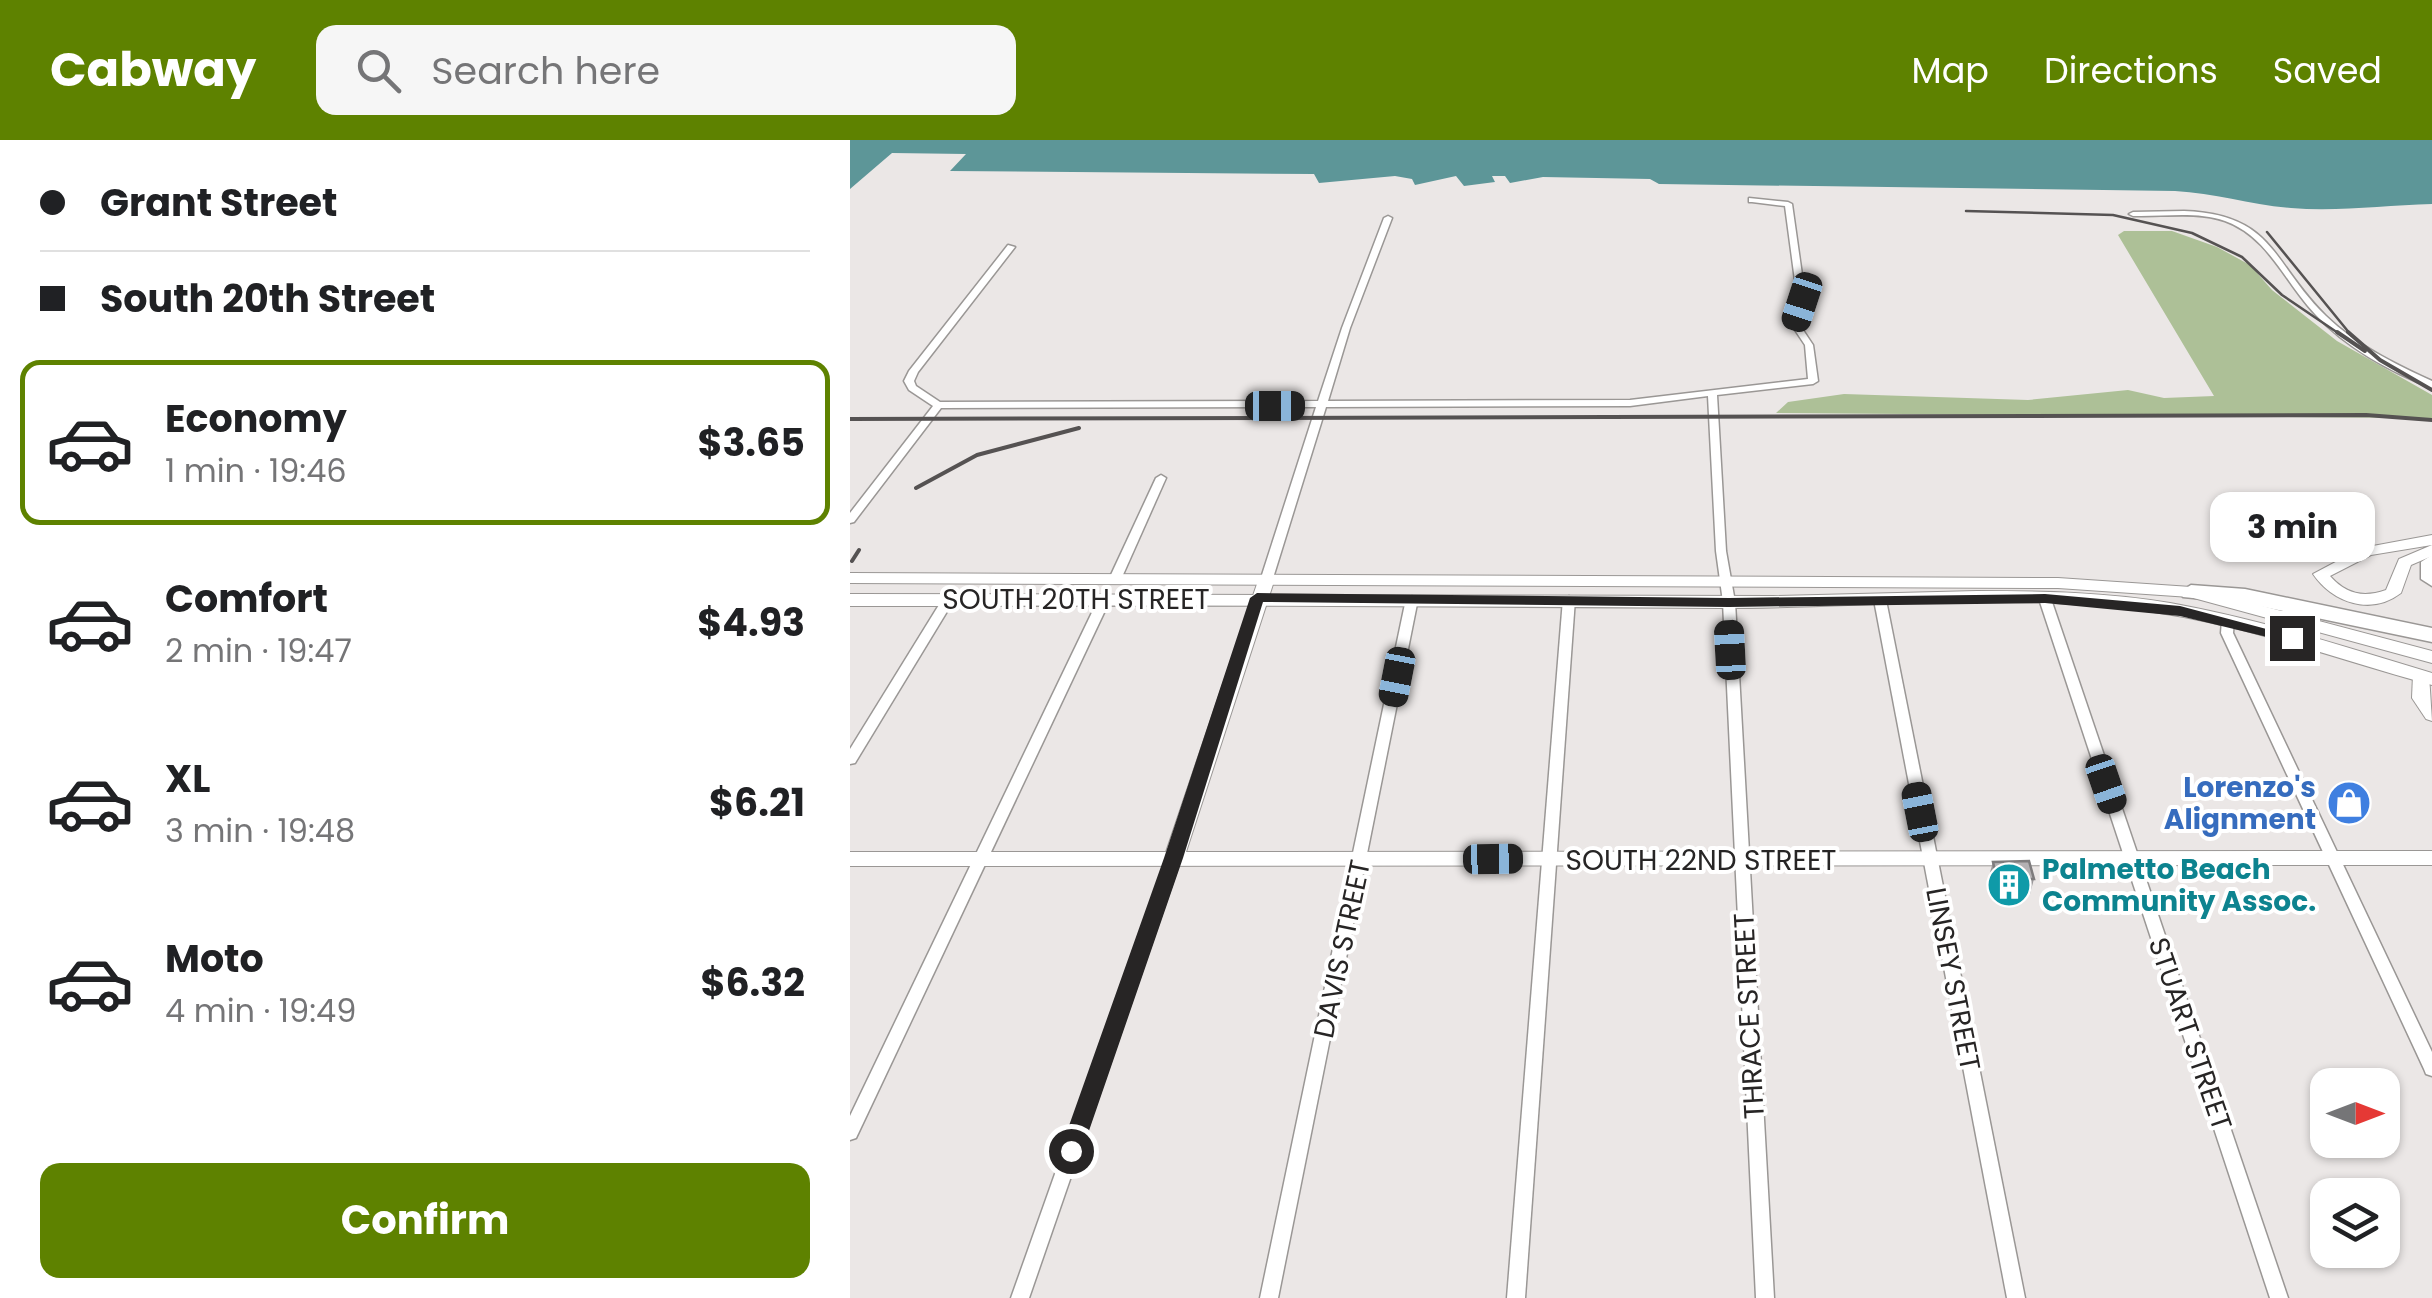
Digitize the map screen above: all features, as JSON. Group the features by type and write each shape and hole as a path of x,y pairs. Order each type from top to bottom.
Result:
{"highway":[{"path":"2432,562 2432,579"},
{"path":"2190,592 2245,596 2432,635"}],"main road":[{"name":"SOUTH 20TH STREET","path":"850,578 1916,579 2190,592 2432,656"},
{"path":"1916,579 1943,589 1986,590 2007,598"},
{"name":"SOUTH 20TH STREET","path":"850,600 2045,599 2128,603 2228,620 2428,676"}],"street":[{"path":"1012,248 909,381 912,388 938,405 1630,403 1813,381 1809,345 1796,324 1802,302 1788,204 1752,200"},
{"path":"2133,214 2219,216 2238,224 2258,237 2322,317 2388,364 2432,385"},
{"path":"1020,1298 1174,858 1257,598 1388,218"},
{"name":"THRACE STREET","path":"1712,396 1721,551 1729,602 1765,1298"},
{"path":"850,520 938,405"},
{"path":"1116,577 1161,478"},
{"path":"2432,540 2367,551 2321,574 2332,593 2351,600 2381,598 2393,594 2404,562 2432,550"},
{"name":"DAVIS STREET","path":"1269,1298 1412,599"},
{"path":"1516,1298 1569,599"},
{"name":"STUART STREET","path":"2045,599 2279,1298"},
{"path":"850,760 948,600"},
{"path":"850,1133 1104,600"},
{"name":"LINSEY STREET","path":"1880,600 2016,1298"},
{"path":"2228,620 2226,633 2432,1070"},
{"path":"2428,676 2422,698 2432,715"},
{"name":"SOUTH 22ND STREET","path":"850,859 2432,858"}],"green space":[{"path":"2124,231 2172,231 2217,247 2250,265 2272,290 2337,341 2432,395 2432,418 1776,413 1788,402 1844,394 2028,400 2128,390 2164,398 2214,396 2118,235"}],"water":[{"path":"850,140 2432,140 2432,204 2309,209 2175,191 1659,184 1650,179 1543,177 1510,183 1505,176 1492,176 1495,182 1464,186 1456,176 1415,185 1412,179 1395,176 1319,183 1314,174 950,171 966,154 892,153 850,189"}],"building":[{"path":"2029,861 2034,879 1997,879 1993,862"}],"railway":[{"path":"1966,211 2113,215 2192,233 2242,257 2282,295 2341,335"},
{"path":"2267,232 2350,334"},
{"path":"2337,332 2365,351"},
{"path":"2350,334 2380,360 2432,390"},
{"path":"850,419 2366,415 2432,420"},
{"path":"916,488 977,455 1079,428"},
{"path":"852,561 859,550"}],"place":[{"name":"Lorenzo's Alignment","path":"2349,803"},
{"name":"Palmetto Beach Community Assoc.","path":"2009,885"}],"route":[{"path":"1071,1151 1174,858 1257,598 1729,602 2045,599 2128,603 2180,611 2292,638"}]}
